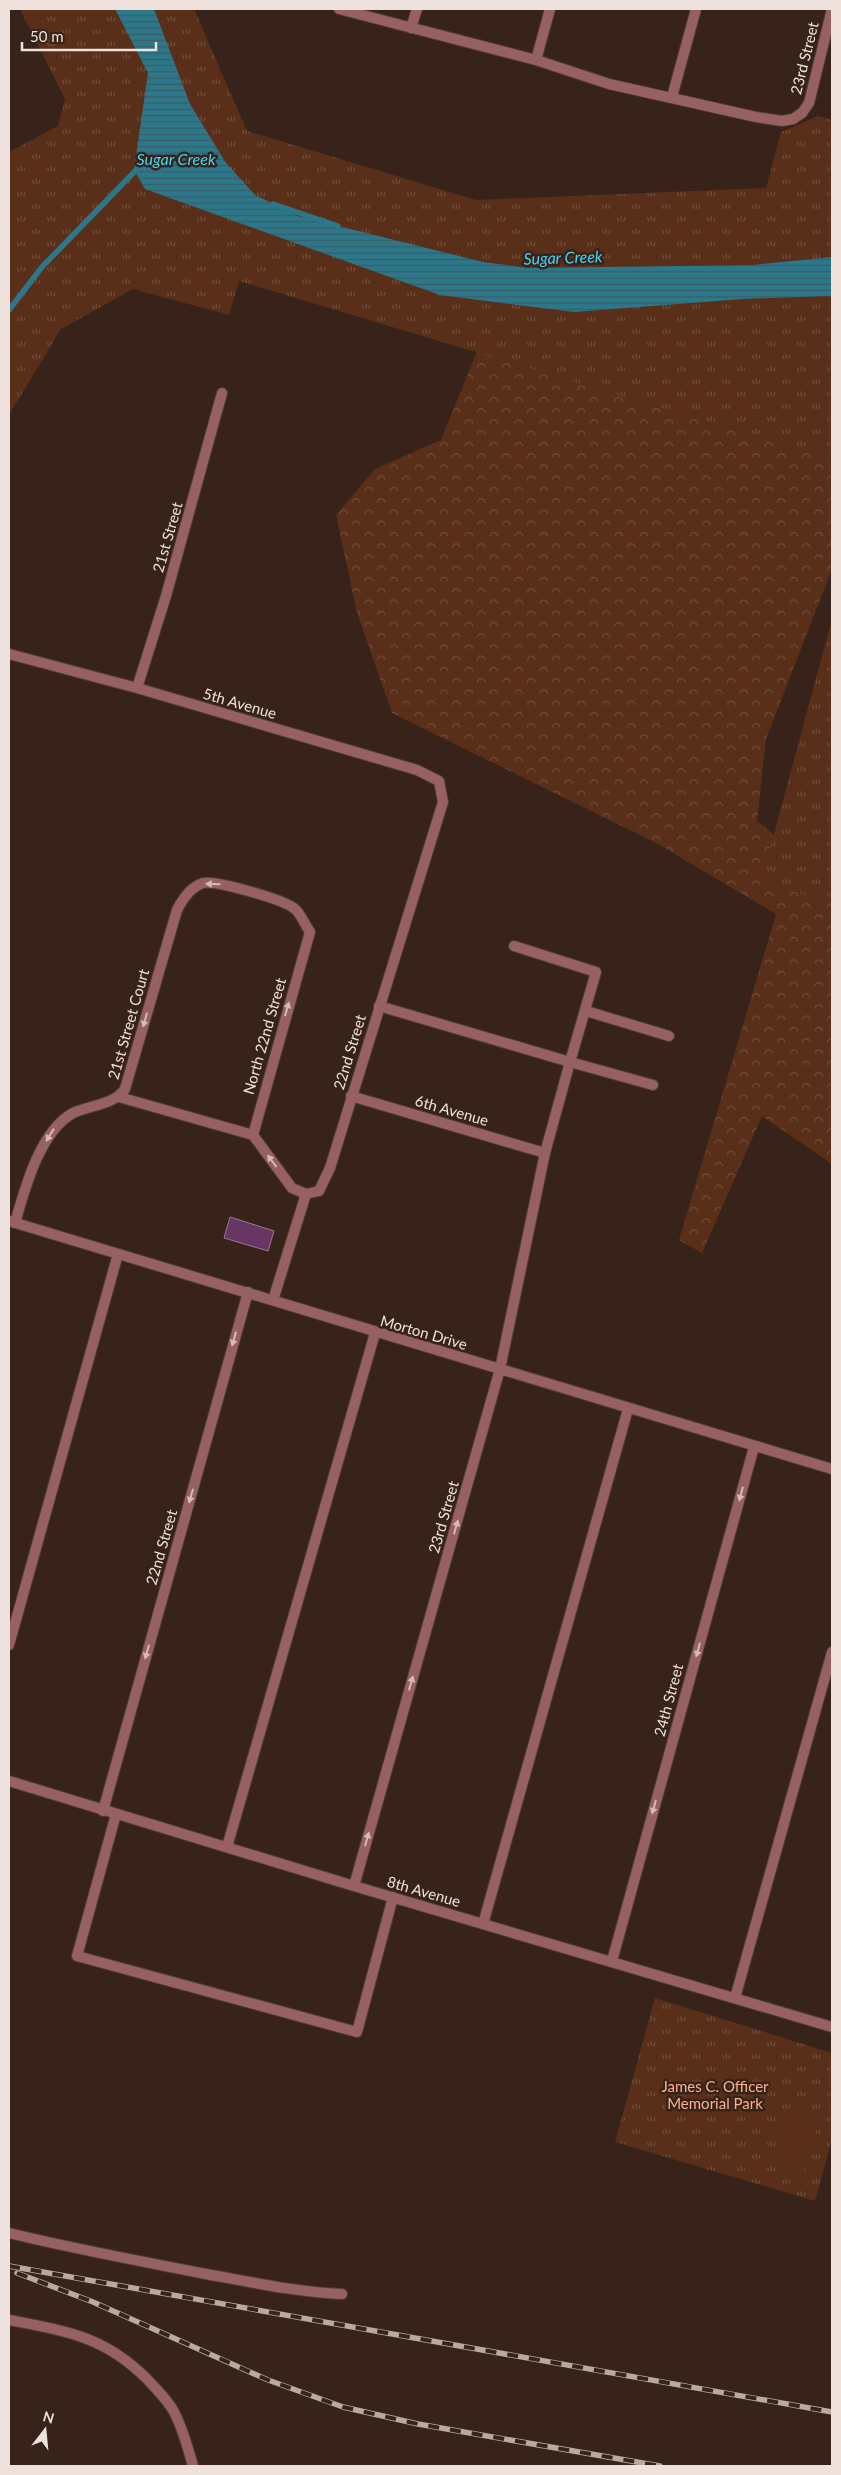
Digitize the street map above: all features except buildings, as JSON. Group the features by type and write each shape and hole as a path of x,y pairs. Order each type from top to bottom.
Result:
{"street":[{"path":"339,9 536,60 609,84 672,97 696,9"},
{"path":"411,28 416,9"},
{"path":"536,60 550,9"},
{"name":"23rd Street","path":"672,97 756,118 782,121 793,119 802,113 809,103 832,9"},
{"name":"21st Street","path":"137,688 166,596 222,393"},
{"name":"5th Avenue","path":"9,654 137,688 417,770 439,782 444,802"},
{"name":"22nd Street","path":"306,1194 319,1191 325,1181 444,802"},
{"name":"21st Street Court","path":"12,1222 41,1152 59,1122 93,1105 119,1097 124,1090 177,910 182,900 201,884 214,882 260,895"},
{"name":"North 22nd Street","path":"253,1135 310,932 295,908 260,895"},
{"name":"23rd Street","path":"354,1886 500,1370 545,1153 596,972 514,946"},
{"path":"379,1006 653,1085"},
{"path":"586,1011 669,1036"},
{"name":"6th Avenue","path":"351,1096 545,1153"},
{"path":"119,1097 253,1135 292,1188 306,1194 273,1300"},
{"name":"Morton Drive","path":"12,1222 248,1292 375,1333 832,1469"},
{"path":"9,1645 118,1254"},
{"name":"22nd Street","path":"103,1811 248,1292"},
{"path":"227,1847 375,1333"},
{"path":"483,1924 628,1409"},
{"name":"24th Street","path":"612,1962 754,1447"},
{"path":"735,1998 832,1652"},
{"name":"8th Avenue","path":"9,1781 103,1811 832,2027"},
{"path":"116,1814 77,1956 356,2032 393,1897"},
{"path":"9,2233 82,2250 217,2276 316,2293 342,2294"},
{"path":"9,2320 70,2332 99,2342 131,2363 155,2387 174,2411 193,2466"}],"green space":[{"path":"20,9 194,9 247,131 476,200 766,188 781,132 818,116 832,120 832,459 239,281 229,315 133,289 61,329 9,415 9,152 58,126 65,99"},
{"path":"480,344 832,409 832,569 766,739 757,821 815,867 832,873 832,1164 762,1116 702,1253 679,1240 776,914 658,844 392,713 357,613 336,515 375,469 441,440"},
{"path":"832,619 832,903 761,882"},
{"name":"James C. Officer Memorial Park","path":"655,1998 832,2053 832,2139 815,2201 615,2142"},
{"path":"789,2109 820,2119 803,2173 772,2163"}],"water":[{"name":"Sugar Creek","path":"115,9 154,9 190,104 226,163 255,195 298,216 483,262 528,268 753,265 832,257 832,296 743,299 574,312 440,295 145,189 134,170 148,73"}],"waterway":[{"path":"9,310 42,267 140,166"},
{"name":"Sugar Creek","path":"273,204 338,226"}],"railway":[{"path":"9,2266 832,2412"},
{"path":"17,2273 93,2302 268,2380 343,2407 418,2424 660,2466"}]}
